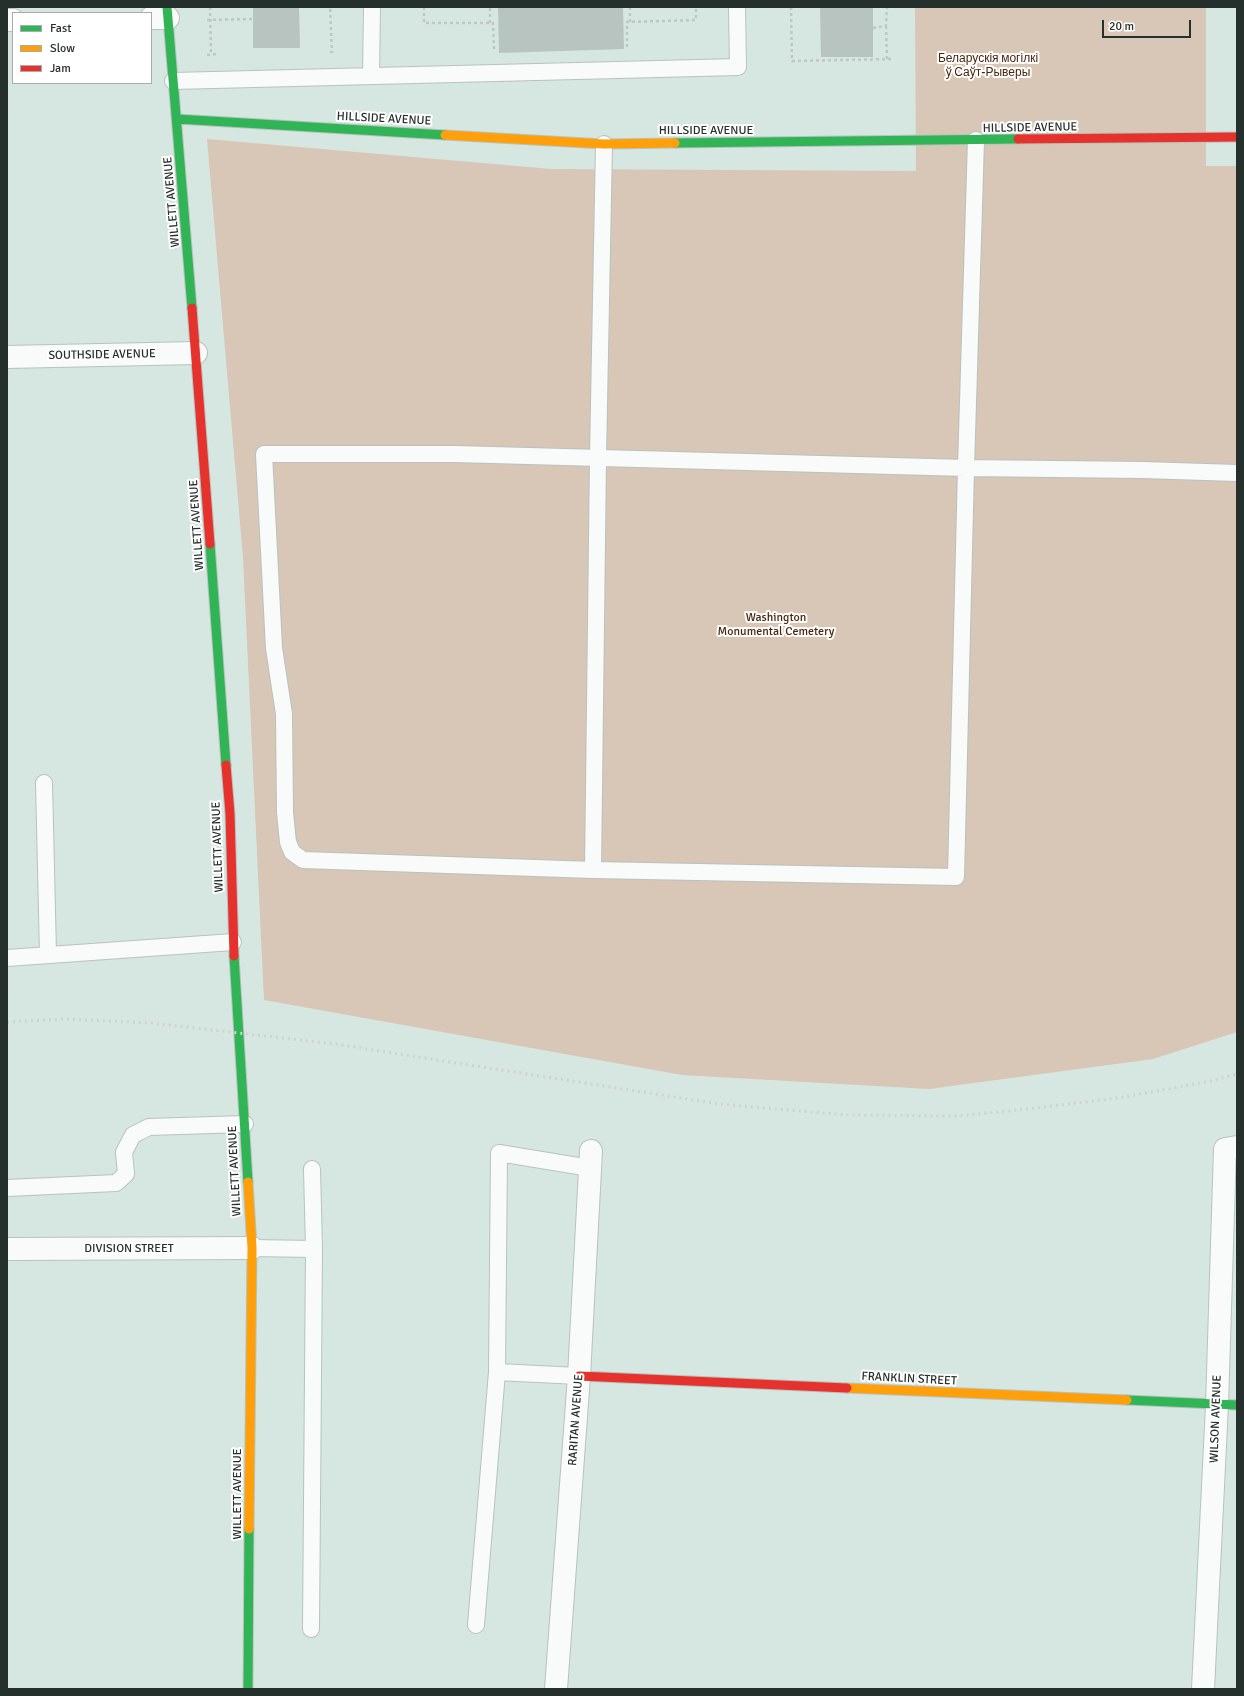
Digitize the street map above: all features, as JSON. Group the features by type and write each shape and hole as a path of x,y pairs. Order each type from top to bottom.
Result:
{"street":[{"name":"WILLETT AVENUE","path":"162,15 173,81 177,119 230,814 233,942 252,1248 248,1689"},
{"name":"HILLSIDE AVENUE","path":"177,119 604,144 1237,137"},
{"name":"SOUTHSIDE AVENUE","path":"7,357 196,353"},
{"name":"WILSON AVENUE","path":"1203,1689 1227,1405 1231,1148"},
{"name":"RARITAN AVENUE","path":"556,1689 579,1376 590,1159"},
{"name":"DIVISION STREET","path":"7,1249 252,1248"},
{"name":"FRANKLIN STREET","path":"579,1376 1227,1405"}],"lane":[{"path":"371,76 372,7"},
{"path":"173,81 738,67 738,7"},
{"path":"976,140 966,468 956,877 593,870 303,860 292,852 288,842 285,813 284,714 274,648 264,454 454,454 966,468 1143,470 1237,473"},
{"path":"593,870 598,457 604,144"},
{"path":"44,783 48,955"},
{"path":"7,958 233,942"},
{"path":"7,1188 116,1183 126,1174 124,1152 133,1135 149,1127 245,1124"},
{"path":"476,1625 496,1372 499,1153 590,1159"},
{"path":"310,1629 314,1249 312,1169"},
{"path":"252,1248 314,1249"},
{"path":"496,1372 579,1376"}],"path":[{"path":"210,7 208,20 209,54 221,54"},
{"path":"324,52 332,52 330,7"},
{"path":"424,7 424,23 493,23 494,56"},
{"path":"490,23 490,8 493,7"},
{"path":"630,7 630,22"},
{"path":"627,53 627,22 696,20 696,7"},
{"path":"791,7 792,61 893,58"},
{"path":"887,7 887,59"},
{"path":"208,20 253,19"},
{"path":"873,28 886,26"}],"green space":[{"name":"Washington Monumental Cemetery","path":"915,7 1206,7 1206,166 1237,166 1237,1032 1153,1059 929,1089 682,1075 264,1000 243,558 207,139 551,169 916,171"}],"building":[{"path":"253,7 299,7 300,48 253,48"},
{"path":"498,7 623,7 624,49 499,53"},
{"path":"820,7 873,7 873,57 821,57"}],"railway":[{"path":"7,1022 65,1019 151,1023 335,1044 719,1104 847,1115 958,1116 1027,1109 1118,1098 1211,1081 1237,1074"}],"traffic: fast":[{"path":"167,7 192,308"},
{"path":"177,119 445,135"},
{"path":"675,143 1018,139"},
{"path":"210,544 226,765"},
{"path":"234,956 248,1182"},
{"path":"1127,1400 1237,1405"},
{"path":"248,1689 249,1529"}],"traffic: slow":[{"path":"445,135 604,144 675,143"},
{"path":"248,1182 252,1248 249,1529"},
{"path":"847,1388 1127,1400"}],"traffic: jam":[{"path":"1018,139 1237,137"},
{"path":"192,308 210,544"},
{"path":"226,765 230,814 234,956"},
{"path":"579,1376 847,1388"}],"park label":[{"name":"Беларускія могілкі ў Саўт-Рыверы","path":"988,66"}]}
